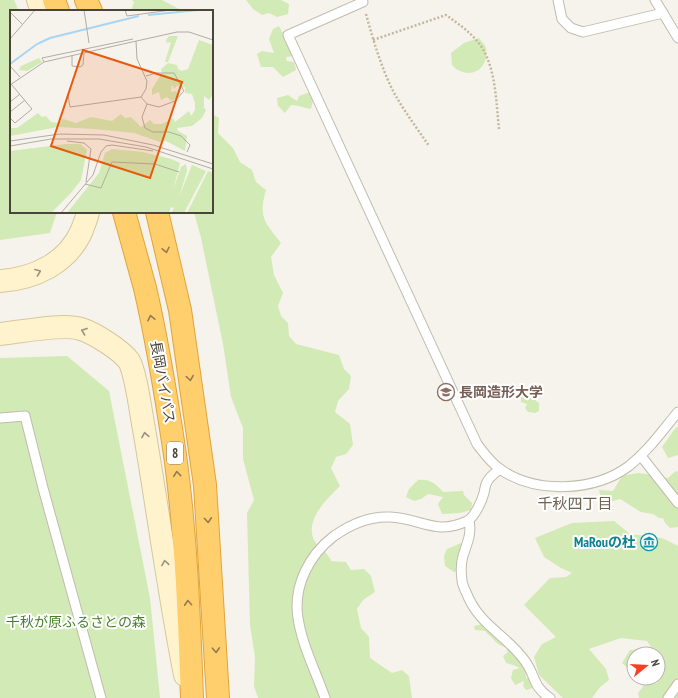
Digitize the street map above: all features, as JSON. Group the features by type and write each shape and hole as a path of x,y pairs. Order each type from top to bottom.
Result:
{"highway":[{"path":"54,0 58,10"},
{"path":"86,0 91,10"},
{"name":"長岡バイパス","path":"124,213 145,288 160,362 174,449 182,523 188,604 192,698"},
{"name":"長岡バイパス","path":"157,213 180,310 205,485 218,698"}],"street":[{"path":"38,0 42,10"},
{"path":"0,281 26,276 46,269 62,258 77,241 88,213"},
{"path":"0,334 64,326 81,328 108,344 129,362 138,396 177,637 189,698"}],"lane":[{"path":"558,0 562,19 571,28 583,32 664,13"},
{"path":"655,0 678,38"},
{"path":"363,2 288,35 477,444 487,458 500,469 529,483 560,488 589,483 612,476 628,467 654,443 678,412"},
{"path":"0,418 25,416 43,488 101,698"},
{"path":"641,456 678,503"},
{"path":"325,698 303,638 298,617 298,596 302,578 310,560 331,538 350,526 372,518 401,518 443,528 469,521 481,503 486,484 491,476 500,469"},
{"path":"469,521 471,528 470,537 463,558 462,581 471,605 487,624 512,646 525,661 534,683 541,693 550,698"},
{"path":"668,698 678,684"}],"path":[{"path":"363,2 373,40 392,89 404,110 429,146"},
{"path":"373,40 446,15 466,30 478,42 487,57 492,75 500,129"}],"green space":[{"path":"0,0 14,0 19,10 10,10 10,213 57,213 50,233 0,240"},
{"path":"132,0 162,0 181,10 131,10 134,2"},
{"path":"246,0 281,0 289,4 288,14 277,17 269,13 262,15 253,9"},
{"path":"279,26 282,32 289,30 294,56 286,57 287,61 294,62 296,70 283,77 273,67 261,67 257,54 262,51 274,53 269,39 273,29"},
{"path":"479,38 486,48 485,60 480,68 471,73 466,73 460,71 452,65 451,53 464,43"},
{"path":"310,92 313,100 311,109 291,105 285,113 278,106 277,98 288,95 297,101 299,96"},
{"path":"213,115 219,118 218,133 233,148 240,162 252,170 256,182 266,190 263,214 267,224 281,243 271,257 274,275 283,293 278,306 281,316 288,323 289,336 296,344 339,355 344,369 351,376 349,389 338,401 335,412 350,424 353,445 346,454 336,457 331,468 340,486 318,511 314,518 312,534 315,542 327,554 331,561 346,562 351,570 364,569 371,576 375,592 363,600 357,609 361,628 369,637 370,658 392,673 402,670 409,676 412,698 258,698 254,686 255,657 250,625 247,513 254,500 243,459 243,428 231,397 223,344 201,238 194,213 213,213"},
{"name":"千秋が原ふるさとの森","path":"67,356 109,391 150,598 160,698 0,698 0,358"},
{"path":"528,390 537,394 535,400 539,403 539,411 535,413 528,412 525,408 527,404 521,402 521,397"},
{"path":"678,426 678,455 668,458 662,447"},
{"path":"676,471 678,472 678,527 670,528 665,523 663,518 659,518 653,514 641,512 620,499 609,502 601,499 599,490 613,491 622,476 638,473 668,478"},
{"path":"418,480 426,480 438,487 443,492 463,491 464,495 472,503 471,510 460,513 442,514 438,504 443,497 428,494 421,499 414,501 406,497 409,489"},
{"path":"614,521 630,534 662,538 678,546 678,698 639,698 638,693 643,686 666,686 666,646 650,646 647,641 621,638 589,649 606,669 609,680 600,687 592,698 563,698 539,675 534,657 542,644 556,637 524,605 550,578 566,577 572,573 544,557 535,538 572,523"},
{"path":"461,543 466,553 467,561 459,571 454,572 445,566 444,556 447,549"},
{"path":"483,624 483,628 492,630 506,642 525,667 526,678 529,677 533,688 526,690 523,686 524,681 515,685 511,678 513,670 520,668 506,663 503,656 508,652 506,648 498,644 485,631 475,630 474,626"},
{"path":"626,656 626,666 622,663"}],"place":[{"name":"長岡造形大学","path":"446,392"},
{"name":"MaRouの杜","path":"649,542"}],"district":[{"name":"千秋四丁目","path":"575,503"}]}
